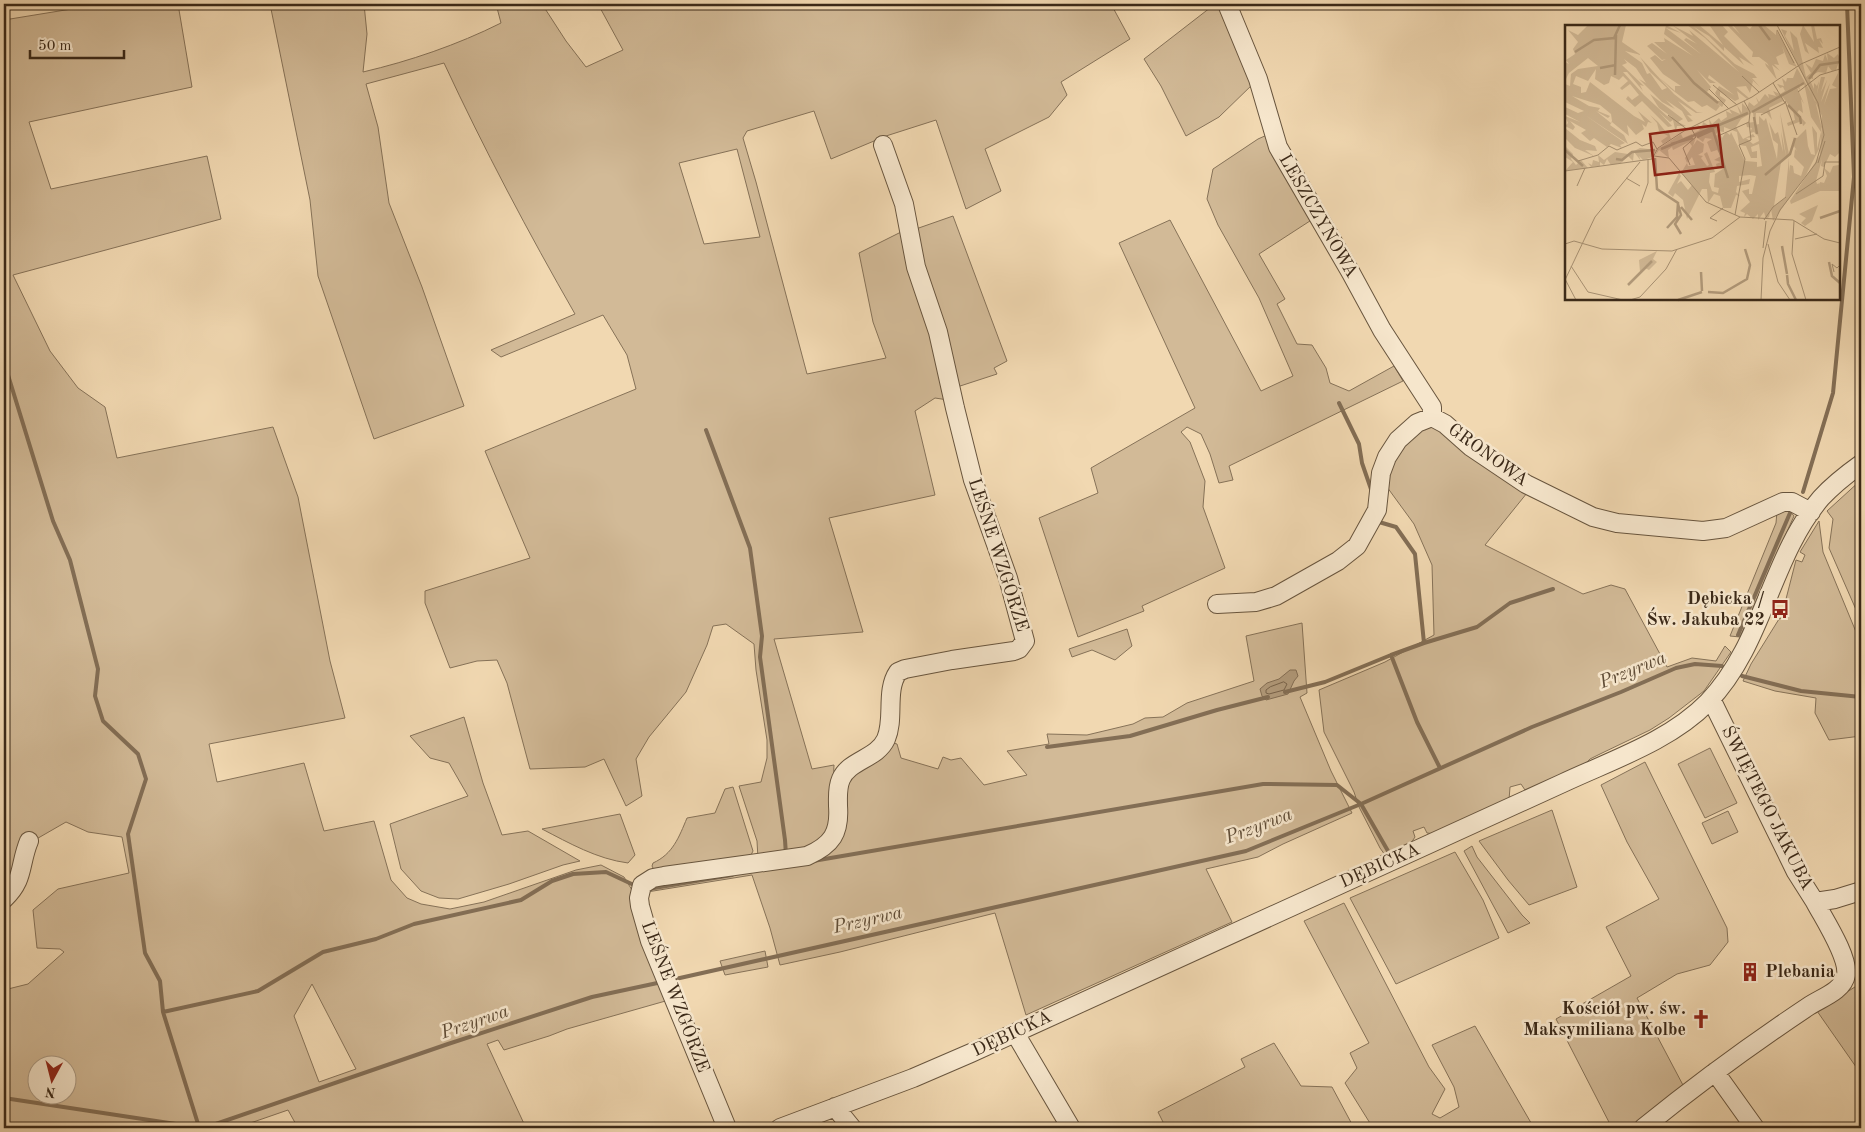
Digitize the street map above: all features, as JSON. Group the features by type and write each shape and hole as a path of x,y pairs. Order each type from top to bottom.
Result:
{"street":[{"name":"LESZCZYNOWA","path":"1227,4 1258,79 1278,147 1352,273 1382,330 1432,407 1432,417"},
{"name":"LEŚNE WZGÓRZE","path":"727,1128 666,981 640,906 639,898 642,884 647,880 664,876 807,856 824,847 831,841 838,824 838,790 845,772 873,754 885,741 889,730 892,684 898,672 952,660 1014,651 1019,649 1025,641 1008,578 973,480 954,408 938,332 916,267 904,204 883,146"},
{"name":"GRONOWA","path":"1217,604 1256,602 1276,596 1338,561 1357,546 1377,510 1381,473 1387,457 1398,440 1417,423 1432,417 1445,424 1471,447 1526,484 1593,517 1617,523 1703,532 1726,528 1783,502 1792,502 1811,512"},
{"name":"DĘBICKA","path":"780,1128 923,1074 1015,1033 1643,746 1686,720 1709,701 1726,680 1747,647 1789,549 1811,512 1830,488 1861,464"},
{"name":"ŚWIĘTEGO JAKUBA","path":"1709,701 1714,705 1796,872 1816,902 1835,899 1861,891"},
{"path":"4,899 18,882 29,841"},
{"path":"1643,1128 1715,1072 1809,1006 1842,986 1846,975 1845,965 1816,902"},
{"path":"1015,1033 1070,1128"},
{"path":"1715,1072 1755,1128"},
{"path":"835,1108 852,1128"}],"shaded area":[{"path":"102,4 178,4 192,87 29,122 51,189 207,156 221,219 13,275 50,351 78,388 105,407 117,458 273,427 298,497 330,661 345,718 209,744 217,782 304,763 324,831 374,821 391,880 407,898 421,904 450,909 484,902 576,870 601,865 624,877 632,890 669,1000 567,1029 504,1050 498,1040 487,1044 526,1128 480,1128 478,1124 467,1128 298,1128 288,1110 236,1128 4,1128 4,990 28,984 64,952 60,949 37,948 33,910 58,889 129,873 122,837 88,832 66,822 33,841 4,892 4,20","holes":["312,984 356,1069 319,1082 294,1016"]},
{"path":"270,4 364,4 367,34 363,72 433,52 501,23 496,4 542,4 566,41 586,67 623,50 598,4 1111,4 1130,39 1061,82 1067,95 1049,117 985,149 1001,191 966,209 936,120 886,136 831,159 814,111 747,131 743,138 807,374 886,358 873,322 859,253 903,231 948,400 935,398 915,411 935,495 829,518 863,632 774,639 812,769 834,765 832,825 830,830 817,845 788,855 758,859 757,841 739,786 761,782 767,758 767,740 756,670 754,644 726,624 713,626 707,645 686,692 649,737 636,759 642,796 626,806 604,759 585,767 530,769 507,683 497,660 477,661 450,668 425,603 425,591 530,558 485,451 636,389 627,355 603,315 501,357 491,350 575,314 507,190 444,63 366,84 378,127 389,203 422,287 464,406 374,439 318,276 310,200","holes":["737,149 760,237 704,244 679,163"]},
{"path":"1217,4 1235,36 1254,83 1219,117 1186,136 1161,86 1144,59"},
{"path":"1267,135 1304,210 1313,219 1259,254 1285,299 1277,304 1297,344 1312,345 1326,368 1330,383 1349,391 1394,366 1403,381 1229,466 1233,480 1219,483 1210,454 1201,434 1187,427 1181,432 1190,442 1205,481 1203,507 1225,568 1142,606 1144,611 1078,637 1039,518 1098,493 1091,468 1195,408 1119,243 1170,220 1261,391 1293,376 1259,298 1218,225 1207,199 1213,169"},
{"path":"953,216 1007,361 994,368 997,374 954,388 913,230"},
{"path":"1435,423 1527,493 1485,545 1583,594 1611,585 1625,589 1667,667 1692,658 1716,661 1725,646 1731,652 1704,691 1650,730 1590,759 1582,767 1530,790 1525,790 1521,784 1510,787 1509,800 1436,834 1427,833 1424,827 1413,831 1415,837 1409,846 1385,855 1359,807 1354,792 1324,732 1319,690 1385,662 1434,635 1432,565 1414,524 1387,487 1386,475 1414,432"},
{"path":"1861,480 1861,621 1829,548 1833,519 1827,511"},
{"path":"1789,510 1794,516 1740,637 1730,636 1776,523 1777,511"},
{"path":"1819,521 1823,552 1861,644 1861,736 1829,740 1815,713 1816,698 1775,691 1743,681 1751,664 1779,619 1783,617 1788,606 1786,599 1796,560 1802,562 1805,555 1800,552"},
{"path":"1302,623 1307,693 1300,697 1331,771 1352,813 1258,857 1206,869 1232,922 1026,1015 995,913 780,965 752,875 647,892 646,887 826,852 842,784 890,742 897,744 901,758 938,769 943,757 951,760 961,758 984,785 1027,775 1007,751 1049,744 1047,734 1087,735 1133,724 1145,718 1163,717 1187,703 1254,681 1246,636"},
{"path":"1127,629 1132,646 1115,660 1092,650 1072,657 1069,649"},
{"path":"464,717 483,783 502,835 528,831 580,861 458,899 439,898 421,891 401,869 390,824 468,796 449,763 430,758 410,736"},
{"path":"1710,748 1737,803 1705,818 1678,764"},
{"path":"1645,762 1727,928 1728,942 1710,965 1677,974 1637,998 1684,1087 1629,1128 1612,1128 1556,1019 1631,976 1606,927 1659,899 1627,842 1601,785"},
{"path":"733,787 753,851 748,861 656,874 652,866 653,863 666,855 670,850 687,818 715,813 725,789"},
{"path":"1552,810 1577,887 1529,905 1479,841"},
{"path":"1728,811 1738,832 1712,844 1702,823"},
{"path":"620,814 635,855 628,863 594,854 542,829"},
{"path":"1472,846 1477,857 1530,923 1508,933 1464,851"},
{"path":"1455,852 1483,900 1499,938 1396,984 1350,898"},
{"path":"1344,903 1429,1067 1445,1089 1432,1114 1440,1118 1459,1107 1454,1087 1432,1045 1475,1026 1534,1128 1373,1128 1345,1083 1357,1068 1350,1053 1369,1043 1304,921"},
{"path":"765,951 768,967 725,975 720,961"},
{"path":"1858,985 1861,991 1861,1074 1817,1011"},
{"path":"1274,1043 1301,1086 1332,1087 1354,1128 1166,1128 1158,1112 1245,1067 1241,1059"}],"water":[{"path":"1290,670 1296,670 1298,676 1288,694 1266,700 1262,696 1260,689 1267,683 1279,679"}],"waterway":[{"path":"1803,492 1833,393 1854,177 1847,4"},
{"path":"4,362 53,521 70,560 98,669 95,696 103,721 138,754 146,779 128,834 145,953 160,981 163,1012"},
{"path":"1339,403 1359,444 1362,463 1372,492"},
{"path":"706,430 750,548 762,636 760,657 786,855"},
{"path":"1738,635 1790,513"},
{"path":"1378,518 1379,522 1396,527 1415,554 1424,643 1391,655 1417,722 1440,768"},
{"path":"1424,643 1477,627 1510,603 1553,589"},
{"path":"1285,692 1325,682 1391,655"},
{"name":"Przyrwa","path":"671,980 1246,851 1361,804 1532,727 1676,668 1695,664 1722,666"},
{"name":"Przyrwa","path":"1742,676 1801,691 1861,697"},
{"path":"1047,747 1130,736 1268,697"},
{"path":"813,861 1263,784 1337,785 1361,804 1388,851"},
{"path":"199,1127 163,1012 258,991 323,952 376,939 414,924 521,900 552,881 573,874 606,872 636,886"},
{"path":"648,889 732,875"},
{"name":"Przyrwa","path":"4,1098 189,1126 207,1127 448,1044 592,997 662,982"}],"place":[{"name":"Dębicka / Św. Jakuba 22","path":"1780,609"},
{"name":"Plebania","path":"1750,972"},
{"name":"Kościół pw. św. Maksymiliana Kolbe","path":"1701,1019"}]}
